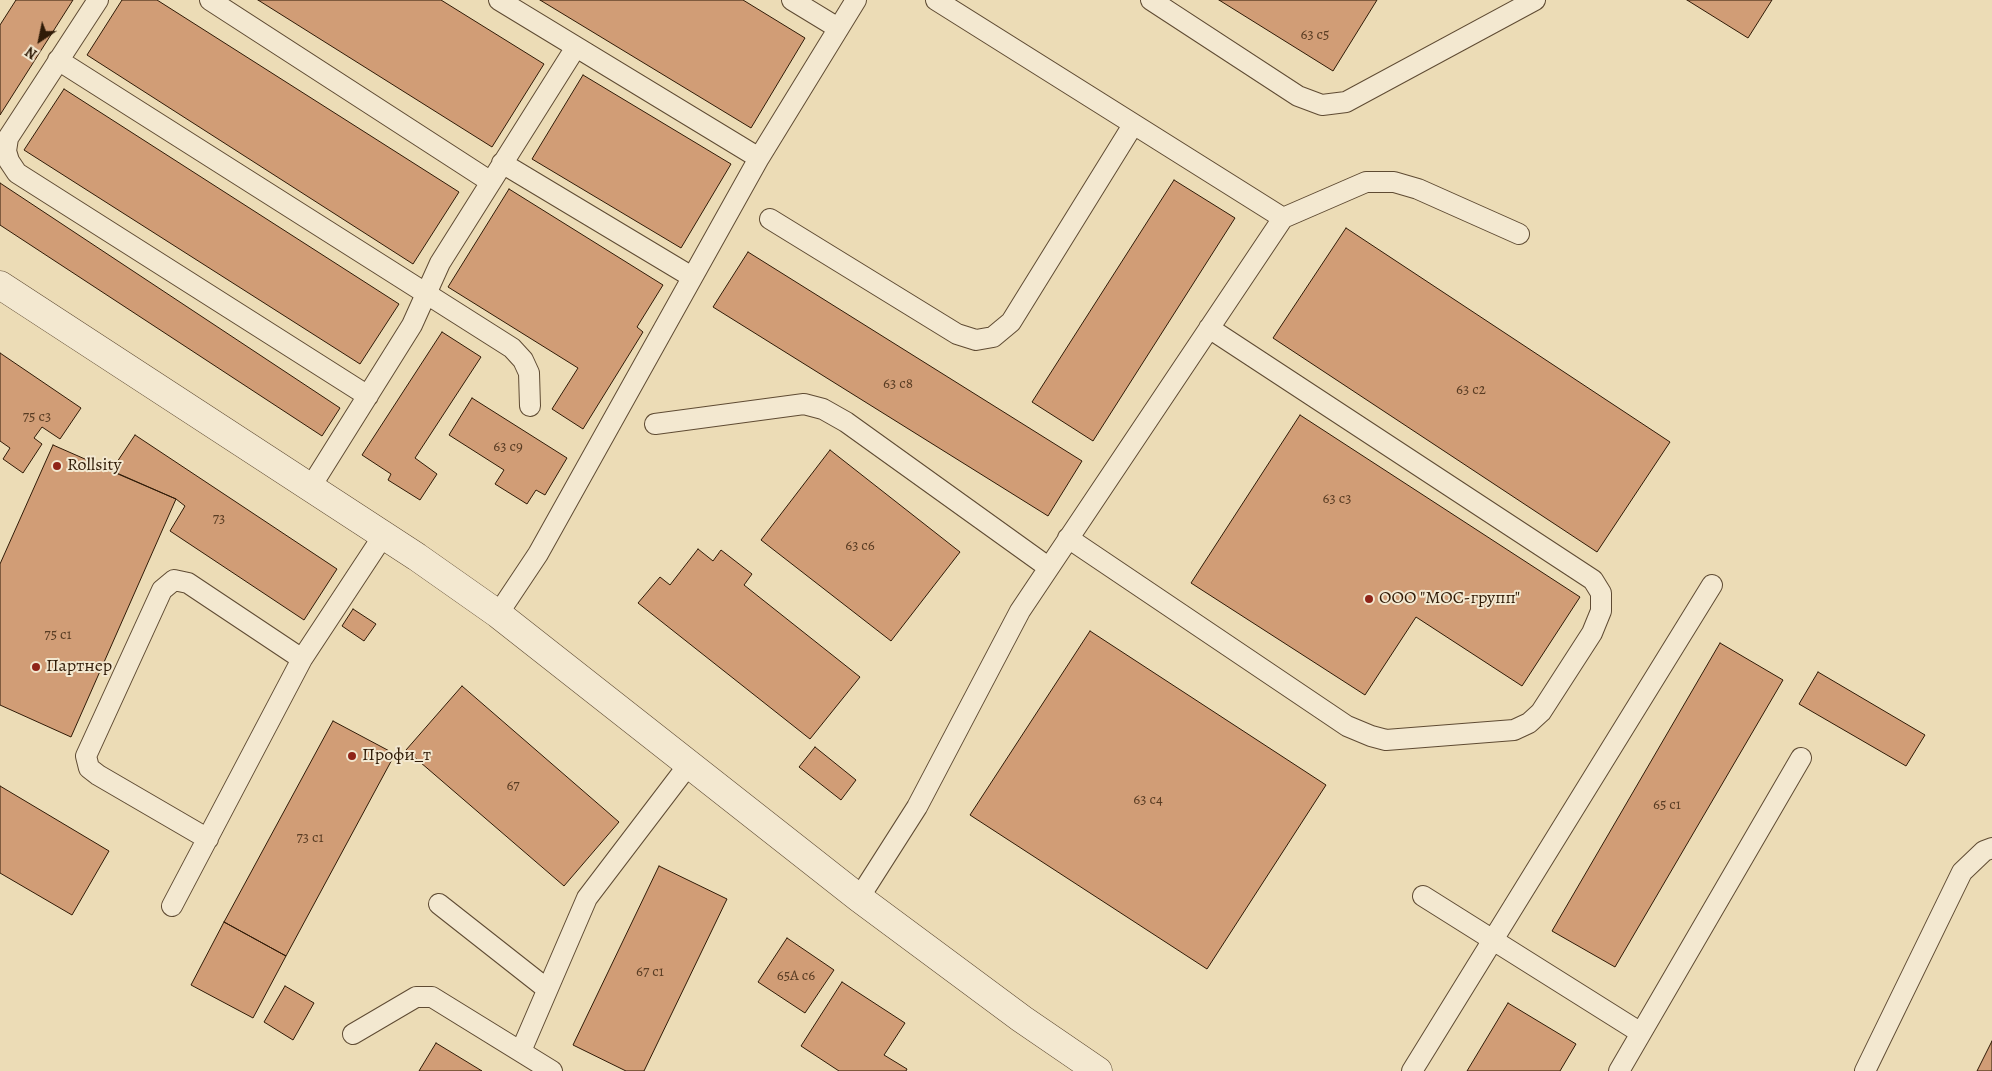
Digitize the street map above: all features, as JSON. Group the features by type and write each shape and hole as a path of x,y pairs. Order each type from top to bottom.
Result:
{"street":[{"path":"0,284 498,614 859,898 1022,1018 1098,1071"}],"lane":[{"path":"98,0 8,138 6,151 9,161 17,173 368,396"},
{"path":"210,0 491,182"},
{"path":"499,0 759,158"},
{"path":"792,0 838,28"},
{"path":"498,614 538,554 759,158 856,0"},
{"path":"936,0 1283,218"},
{"path":"1151,0 1298,96 1322,105 1346,102 1535,0"},
{"path":"310,488 412,325 440,263 576,46"},
{"path":"58,60 512,348 524,360 529,373 530,406"},
{"path":"770,219 957,334 976,340 993,337 1011,322 1133,125"},
{"path":"502,163 692,278"},
{"path":"859,898 917,807 1020,611 1283,218 1366,182 1394,182 1418,189 1519,234"},
{"path":"1068,538 1347,726 1371,736 1386,740 1514,730 1529,723 1541,712 1595,626 1600,611 1601,593 1593,580 1209,328"},
{"path":"655,424 804,404 823,409 846,422 1048,567"},
{"path":"172,906 302,659 383,536"},
{"path":"208,839 98,775 89,768 86,756 162,590 174,580 188,583 302,659"},
{"path":"1412,1071 1712,585"},
{"path":"1619,1071 1801,758"},
{"path":"521,1051 546,989 587,898 689,764"},
{"path":"1866,1071 1962,872 1984,851 1992,848"},
{"path":"1423,896 1641,1033"},
{"path":"439,904 546,989"},
{"path":"353,1034 416,997 432,997 552,1071"}],"building":[{"path":"16,0 73,0 0,115 0,25"},
{"path":"122,0 157,0 459,192 413,264 87,55"},
{"path":"258,0 441,0 544,64 492,147"},
{"path":"540,0 743,0 805,38 751,128"},
{"path":"1219,0 1377,0 1333,71"},
{"path":"1687,0 1772,0 1748,38"},
{"path":"583,75 731,164 681,248 532,159"},
{"path":"64,89 399,304 360,364 24,150"},
{"path":"1174,180 1235,218 1093,441 1032,402"},
{"path":"0,183 340,408 322,436 0,225"},
{"path":"509,189 663,285 637,327 643,332 583,429 552,409 578,368 448,287"},
{"path":"1346,228 1670,442 1597,552 1273,338"},
{"path":"748,252 1082,461 1048,516 713,307"},
{"path":"442,332 481,357 415,458 437,474 420,500 388,480 391,474 362,455"},
{"path":"0,353 81,408 60,439 42,427 34,438 42,444 23,473 3,459 10,448 0,441"},
{"path":"472,398 567,458 545,495 536,490 527,504 495,484 504,470 449,435"},
{"path":"1300,415 1580,597 1522,686 1416,617 1365,695 1191,583"},
{"path":"135,435 337,569 304,620 170,531 185,506 176,499 111,471"},
{"path":"53,445 176,499 71,737 0,705 0,564"},
{"path":"830,450 960,552 891,641 761,540"},
{"path":"698,549 713,561 721,550 752,574 744,585 860,677 810,739 638,603 660,577 670,585"},
{"path":"353,609 376,624 364,641 342,626"},
{"path":"1090,631 1326,785 1207,969 970,815"},
{"path":"1720,643 1783,680 1615,967 1552,931"},
{"path":"1818,672 1925,735 1906,766 1799,704"},
{"path":"462,686 619,822 564,886 406,750"},
{"path":"333,721 395,754 286,956 224,922"},
{"path":"815,747 856,780 841,800 799,767"},
{"path":"0,786 109,851 72,915 0,873"},
{"path":"659,866 727,899 644,1071 626,1071 573,1045"},
{"path":"224,922 286,956 253,1018 191,985"},
{"path":"787,938 834,970 805,1013 758,982"},
{"path":"842,982 905,1023 884,1055 907,1069 906,1071 839,1071 801,1046"},
{"path":"285,986 314,1003 293,1040 264,1022"},
{"path":"1508,1003 1576,1044 1560,1071 1467,1071"},
{"path":"1992,1041 1992,1071 1977,1071"},
{"path":"436,1043 482,1071 419,1071"}],"place":[{"name":"Rollsity","path":"57,466"},
{"name":"ООО \"МОС-групп\"","path":"1369,599"},
{"name":"Партнер","path":"36,667"},
{"name":"Профи_т","path":"352,756"}]}
